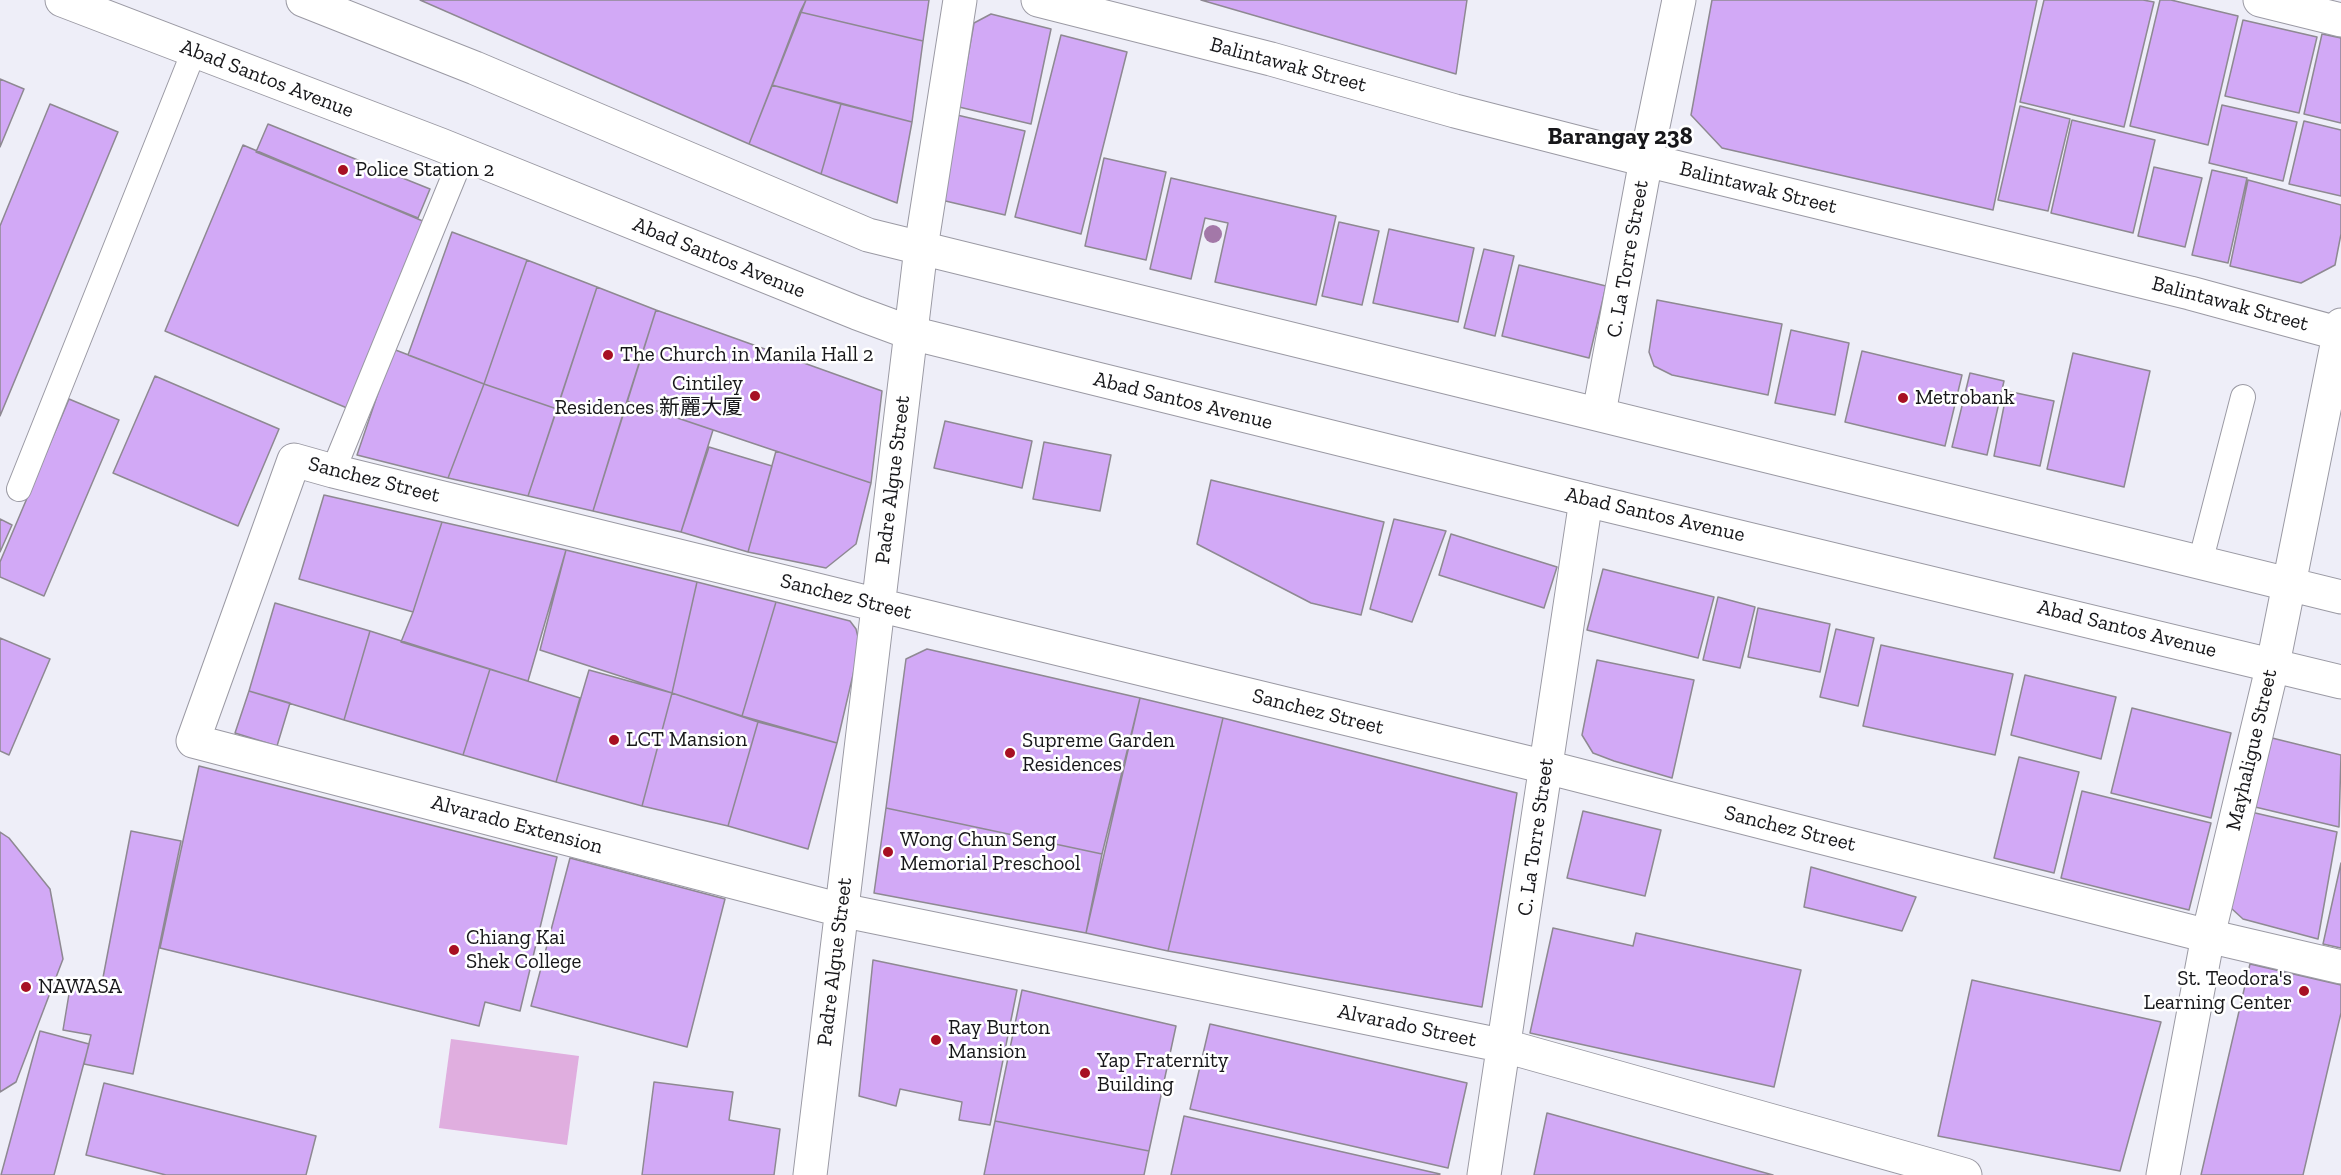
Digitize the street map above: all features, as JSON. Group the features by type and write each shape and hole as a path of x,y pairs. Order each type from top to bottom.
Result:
{"street":[{"name":"Abad Santos Avenue","path":"62,0 463,154 846,309 911,333 1586,500 2341,682"},
{"path":"303,0 475,68 868,235 2341,597"},
{"name":"Padre Algue Street","path":"810,1175 921,248 960,0"},
{"name":"Balintawak Street","path":"1038,0 1271,59 1455,111 1646,160 2340,331"},
{"name":"C. La Torre Street","path":"1599,413 1646,160 1679,0"},
{"path":"2260,0 2341,20"},
{"name":"Mayhaligue Street","path":"2163,1175 2208,936 2273,664 2336,376 2340,331"},
{"name":"Sanchez Street","path":"193,741 294,460 1546,767 2208,936 2341,967"},
{"name":"C. La Torre Street","path":"1484,1175 1586,500"},
{"name":"Alvarado Extension","path":"193,741 841,910"},
{"name":"Alvarado Street","path":"841,910 1505,1046 1965,1175"}],"lane":[{"path":"19,489 194,51"},
{"path":"333,471 463,154"},
{"path":"2200,563 2243,397"}],"shaded area":[{"path":"451,1039 579,1056 567,1145 439,1128"}],"building":[{"path":"420,0 806,0 749,144"},
{"path":"806,0 929,0 923,41 800,12"},
{"path":"1201,0 1467,0 1456,74"},
{"path":"1712,0 2037,0 1993,210 1722,148 1691,115"},
{"path":"2044,0 2154,2 2124,127 2020,102"},
{"path":"2160,0 2171,0 2238,16 2208,145 2130,126"},
{"path":"800,12 923,41 912,122 772,85"},
{"path":"991,14 1051,29 1031,124 959,107 974,23"},
{"path":"2243,20 2317,37 2299,113 2225,96"},
{"path":"2322,34 2341,38 2341,123 2304,114"},
{"path":"1061,35 1127,52 1081,234 1015,217"},
{"path":"0,79 24,89 0,147"},
{"path":"772,85 841,104 821,174 749,144"},
{"path":"50,104 118,132 0,416 0,226"},
{"path":"841,104 912,122 897,203 821,174"},
{"path":"2222,105 2297,122 2283,181 2209,163"},
{"path":"2020,106 2070,119 2048,211 1998,200"},
{"path":"957,115 1025,131 1005,215 937,199"},
{"path":"2072,120 2155,140 2133,233 2051,213"},
{"path":"2304,121 2341,130 2341,196 2289,184"},
{"name":"Police Station 2","path":"268,124 430,189 418,218 256,152"},
{"path":"243,145 425,222 347,408 165,331"},
{"path":"1104,158 1166,172 1146,260 1085,246"},
{"path":"2154,167 2202,178 2185,247 2138,236"},
{"path":"2212,170 2247,178 2228,263 2192,255"},
{"path":"1171,178 1336,216 1316,305 1215,282 1228,223 1205,218 1191,279 1150,269"},
{"path":"2248,180 2341,205 2341,234 2335,265 2301,283 2230,266"},
{"path":"1339,222 1379,231 1362,305 1322,296"},
{"path":"1389,229 1474,248 1458,322 1373,303"},
{"path":"452,232 527,260 484,384 408,355"},
{"path":"1484,249 1514,256 1495,336 1464,328"},
{"path":"527,260 597,287 557,409 484,384"},
{"path":"1519,265 1606,286 1589,358 1502,336"},
{"name":"The Church in Manila Hall 2","path":"597,287 656,310 593,511 528,496"},
{"path":"1657,300 1782,324 1768,395 1672,375 1654,366 1649,352"},
{"name":"Cintiley Residences 新麗大厦","path":"656,310 882,391 871,483 627,401"},
{"path":"1791,330 1849,343 1835,415 1775,403"},
{"path":"393,349 484,384 448,478 357,455"},
{"name":"Metrobank","path":"1862,351 1962,375 1945,446 1845,422"},
{"path":"2073,353 2150,371 2124,487 2047,469"},
{"path":"1970,373 2004,381 1987,455 1952,447"},
{"path":"155,376 279,429 238,526 113,473"},
{"path":"484,384 557,409 528,496 448,478"},
{"path":"2007,391 2054,401 2040,466 1994,456"},
{"path":"69,399 119,420 44,596 0,577 0,562"},
{"path":"627,401 713,430 681,532 593,511"},
{"path":"945,421 1032,441 1022,488 934,468"},
{"path":"1044,442 1111,455 1100,511 1033,499"},
{"path":"709,447 772,466 748,552 681,532"},
{"path":"776,451 871,483 856,544 826,568 748,552"},
{"path":"1211,480 1384,522 1361,615 1311,603 1197,544"},
{"path":"324,495 442,522 413,612 299,579"},
{"path":"0,519 12,525 0,552"},
{"path":"1394,519 1446,531 1412,622 1370,609"},
{"path":"442,522 566,550 528,681 401,642"},
{"path":"1451,534 1557,567 1544,608 1439,575"},
{"path":"566,550 697,582 672,693 540,650"},
{"path":"1603,569 1714,597 1698,658 1587,630"},
{"path":"697,582 776,602 742,716 672,693"},
{"path":"1718,597 1755,607 1740,668 1703,660"},
{"path":"776,602 850,621 856,629 860,645 837,743 742,716"},
{"path":"275,603 370,631 344,720 249,691"},
{"path":"1758,608 1830,624 1820,672 1748,657"},
{"path":"1836,629 1874,638 1858,706 1820,697"},
{"path":"370,631 490,669 463,755 344,720"},
{"path":"0,638 50,659 9,755 0,751"},
{"path":"1881,645 2013,674 1995,755 1863,726"},
{"name":"Supreme Garden Residences","path":"927,649 1140,698 1102,854 886,808 906,659"},
{"path":"1597,660 1694,680 1672,778 1593,753 1582,735"},
{"path":"490,669 580,698 556,782 463,755"},
{"name":"LCT Mansion","path":"589,670 672,693 642,806 556,782"},
{"path":"2025,675 2116,697 2101,759 2011,735"},
{"path":"249,691 290,703 277,746 235,733"},
{"path":"672,693 758,722 728,826 642,806"},
{"path":"1140,698 1223,718 1168,951 1086,933"},
{"path":"2132,708 2231,733 2211,818 2111,793"},
{"path":"1223,718 1517,793 1482,1007 1168,951"},
{"path":"758,722 837,743 808,849 728,826"},
{"path":"2268,737 2341,755 2339,827 2251,806"},
{"path":"2019,757 2079,772 2054,873 1994,858"},
{"path":"199,766 557,857 520,1011 485,1002 479,1026 160,948"},
{"path":"2082,791 2211,823 2189,910 2061,878"},
{"path":"886,808 1102,854 1086,933 874,893"},
{"path":"1583,811 1661,830 1645,896 1567,878"},
{"path":"2251,812 2337,832 2318,939 2243,919 2231,908"},
{"path":"131,831 181,841 133,1074 84,1064 91,1035 63,1030 71,982 101,988"},
{"name":"NAWASA","path":"0,832 9,838 50,889 63,959 16,1082 0,1092"},
{"path":"570,858 725,899 687,1047 531,1006"},
{"path":"2341,863 2341,948 2323,944"},
{"path":"1811,867 1916,897 1902,931 1804,907"},
{"path":"1553,928 1633,946 1636,933 1801,970 1774,1087 1530,1033"},
{"name":"Ray Burton Mansion","path":"873,960 1017,990 990,1125 959,1120 962,1102 900,1089 896,1106 859,1096"},
{"path":"2250,964 2341,985 2341,1013 2303,1175 2201,1175"},
{"path":"1972,980 2161,1022 2120,1171 1938,1136"},
{"name":"Yap Fraternity Building","path":"1022,990 1176,1026 1149,1151 995,1121"},
{"path":"1210,1024 1467,1083 1448,1168 1190,1109"},
{"path":"40,1031 89,1044 54,1175 1,1175"},
{"path":"654,1082 733,1092 729,1120 780,1129 774,1175 642,1175"},
{"path":"104,1083 316,1136 306,1175 166,1175 86,1155"},
{"path":"1547,1113 1773,1175 1534,1175"},
{"path":"1184,1116 1440,1174 1171,1175"},
{"path":"995,1121 1149,1151 1144,1175 984,1175"}],"place":[{"name":"Police Station 2","path":"343,170"},
{"name":"The Church in Manila Hall 2","path":"608,355"},
{"name":"Cintiley Residences 新麗大厦","path":"755,396"},
{"name":"Metrobank","path":"1903,398"},
{"name":"LCT Mansion","path":"614,740"},
{"name":"Supreme Garden Residences","path":"1010,753"},
{"name":"Wong Chun Seng Memorial Preschool","path":"888,852"},
{"name":"Chiang Kai Shek College","path":"454,950"},
{"name":"NAWASA","path":"26,987"},
{"name":"St. Teodora's Learning Center","path":"2304,991"},
{"name":"Ray Burton Mansion","path":"936,1040"},
{"name":"Yap Fraternity Building","path":"1085,1073"}],"district":[{"name":"Barangay 238","path":"1620,137"}]}
